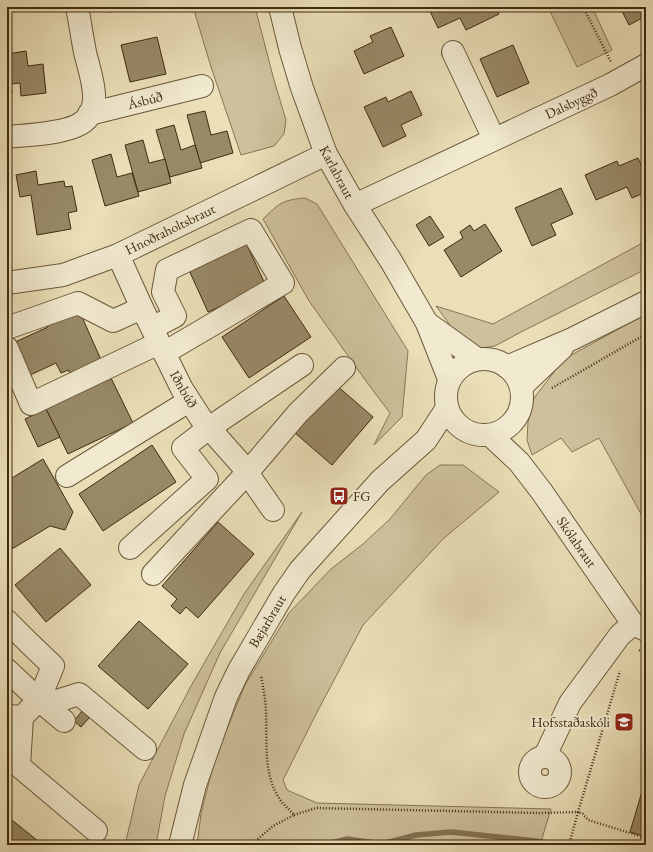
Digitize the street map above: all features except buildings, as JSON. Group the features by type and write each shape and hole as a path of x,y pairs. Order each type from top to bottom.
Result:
{"street":[{"path":"77,7 95,97 93,108 89,114"},
{"name":"Karlabraut","path":"280,7 300,81 326,154 355,205 391,261 427,323 450,379"},
{"path":"453,52 494,139"},
{"name":"Dalsbyggð","path":"355,205 620,80 646,65"},
{"name":"Ásbúð","path":"7,137 66,130 78,125 87,118 89,114 202,86"},
{"name":"Hnoðraholtsbraut","path":"7,283 63,275 118,255 326,154"},
{"path":"7,348 31,404 158,341 283,283 252,230 167,270 163,292 175,316 158,341"},
{"name":"Iðnbúð","path":"118,255 158,341 189,401 209,428 247,473 273,510"},
{"path":"507,367 572,339 646,302"},
{"path":"7,328 78,303 113,321 142,308"},
{"name":"Karlabraut","path":"427,323 477,359"},
{"path":"521,387 572,339"},
{"path":"446,408 452,419 460,428 480,436 490,435 501,431 512,424 522,404 521,387 516,376 507,367 497,361 477,359 459,367 450,379"},
{"path":"130,548 207,479 183,448 209,428 302,365"},
{"path":"153,574 247,473 298,413 344,368"},
{"name":"Bæjarbraut","path":"180,845 194,785 215,725 239,670 269,618 300,570 338,526 387,474 426,440 446,408 446,391 450,379"},
{"path":"67,476 189,401"},
{"name":"Skólabraut","path":"512,424 519,462"},
{"name":"Bæjarbraut","path":"426,440 460,428"},
{"name":"Skólabraut","path":"490,435 519,462 542,492 581,547 638,634"},
{"path":"7,621 53,666 42,702"},
{"path":"545,756 570,703 620,635 638,634"},
{"path":"7,670 64,721"},
{"path":"96,831 19,766 14,716 42,702 79,694 145,749"}],"path":[{"path":"583,7 620,80"},
{"path":"548,390 646,334"},
{"path":"638,634 646,654"},
{"path":"569,845 621,668"},
{"path":"261,674 266,713 265,740 267,761 272,782 281,801 294,815"},
{"path":"251,845 274,826 294,815 316,808 540,813 578,812 583,814 588,820 646,838"}],"shaded area":[{"path":"193,7 255,7 286,120 284,134 274,146 241,155 211,67"},
{"path":"548,7 592,7 612,50 577,67"},
{"path":"305,198 317,204 408,351 402,417 374,445 390,413 309,301 263,219 285,202"},
{"path":"646,241 646,269 495,346 475,349 461,340 436,306 493,324"},
{"path":"646,314 646,523 599,438 572,452 561,438 532,455 527,440 528,422 534,398 564,359"},
{"path":"440,465 463,465 499,492 444,538 363,625 283,780 287,790 317,803 551,809 540,845 510,845 491,843 490,845 197,845 201,814 215,758 245,685 289,613 331,569 363,544 390,519 426,475"},
{"path":"302,512 220,653 184,734 165,796 156,845 125,845 139,785 191,686 244,594"}],"waterway":[{"path":"324,845 347,839 382,844 416,835 451,832 536,841 558,845"}],"place":[{"name":"FG","path":"339,496"},
{"name":"Hofsstaðaskóli","path":"624,722"}]}
